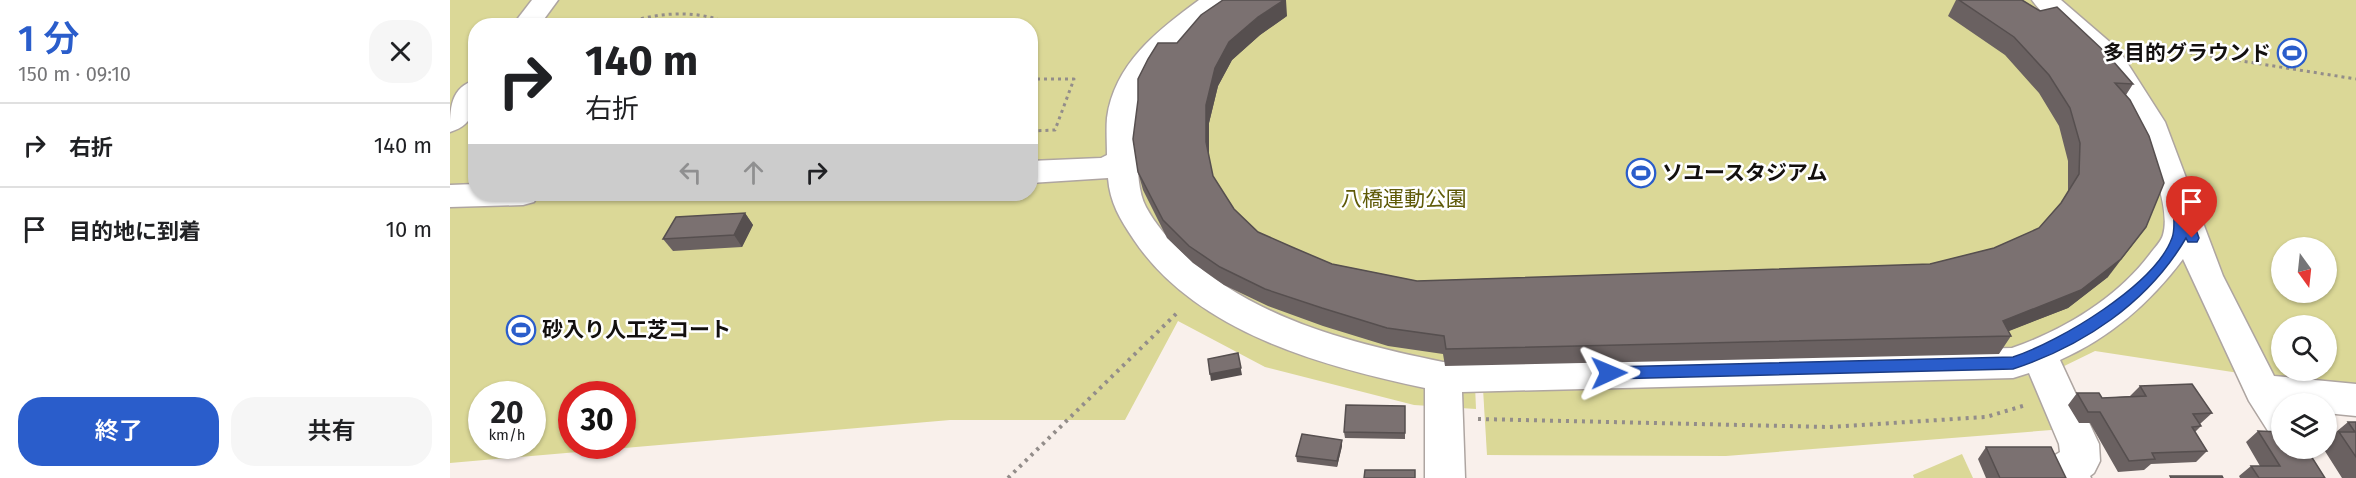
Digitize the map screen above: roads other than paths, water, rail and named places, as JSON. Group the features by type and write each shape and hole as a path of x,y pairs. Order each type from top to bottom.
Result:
{"street":[{"path":"531,18 545,0"},
{"path":"1216,0 1142,63 1122,114 1122,161 1130,210 1165,258 1201,289 1265,324 1306,341 1392,367 1443,377 2013,363 2040,354 2073,337 2120,305 2162,265 2179,237 2179,201"},
{"path":"2044,0 2109,56 2150,122 2206,276 2271,402"},
{"path":"450,122 468,99"},
{"path":"1038,172 1105,168 1122,161"},
{"path":"450,196 468,196"},
{"path":"2040,354 2079,444 2080,461 2066,469 2071,478"},
{"path":"1443,377 1445,478"},
{"path":"2337,401 2356,400"}],"place":[{"name":"多目的グラウンド","path":"2292,53"},
{"name":"ソユースタジアム","path":"1641,173"},
{"name":"砂入り人工芝コート","path":"521,330"}],"park label":[{"name":"八橋運動公園","path":"1404,199"}]}
